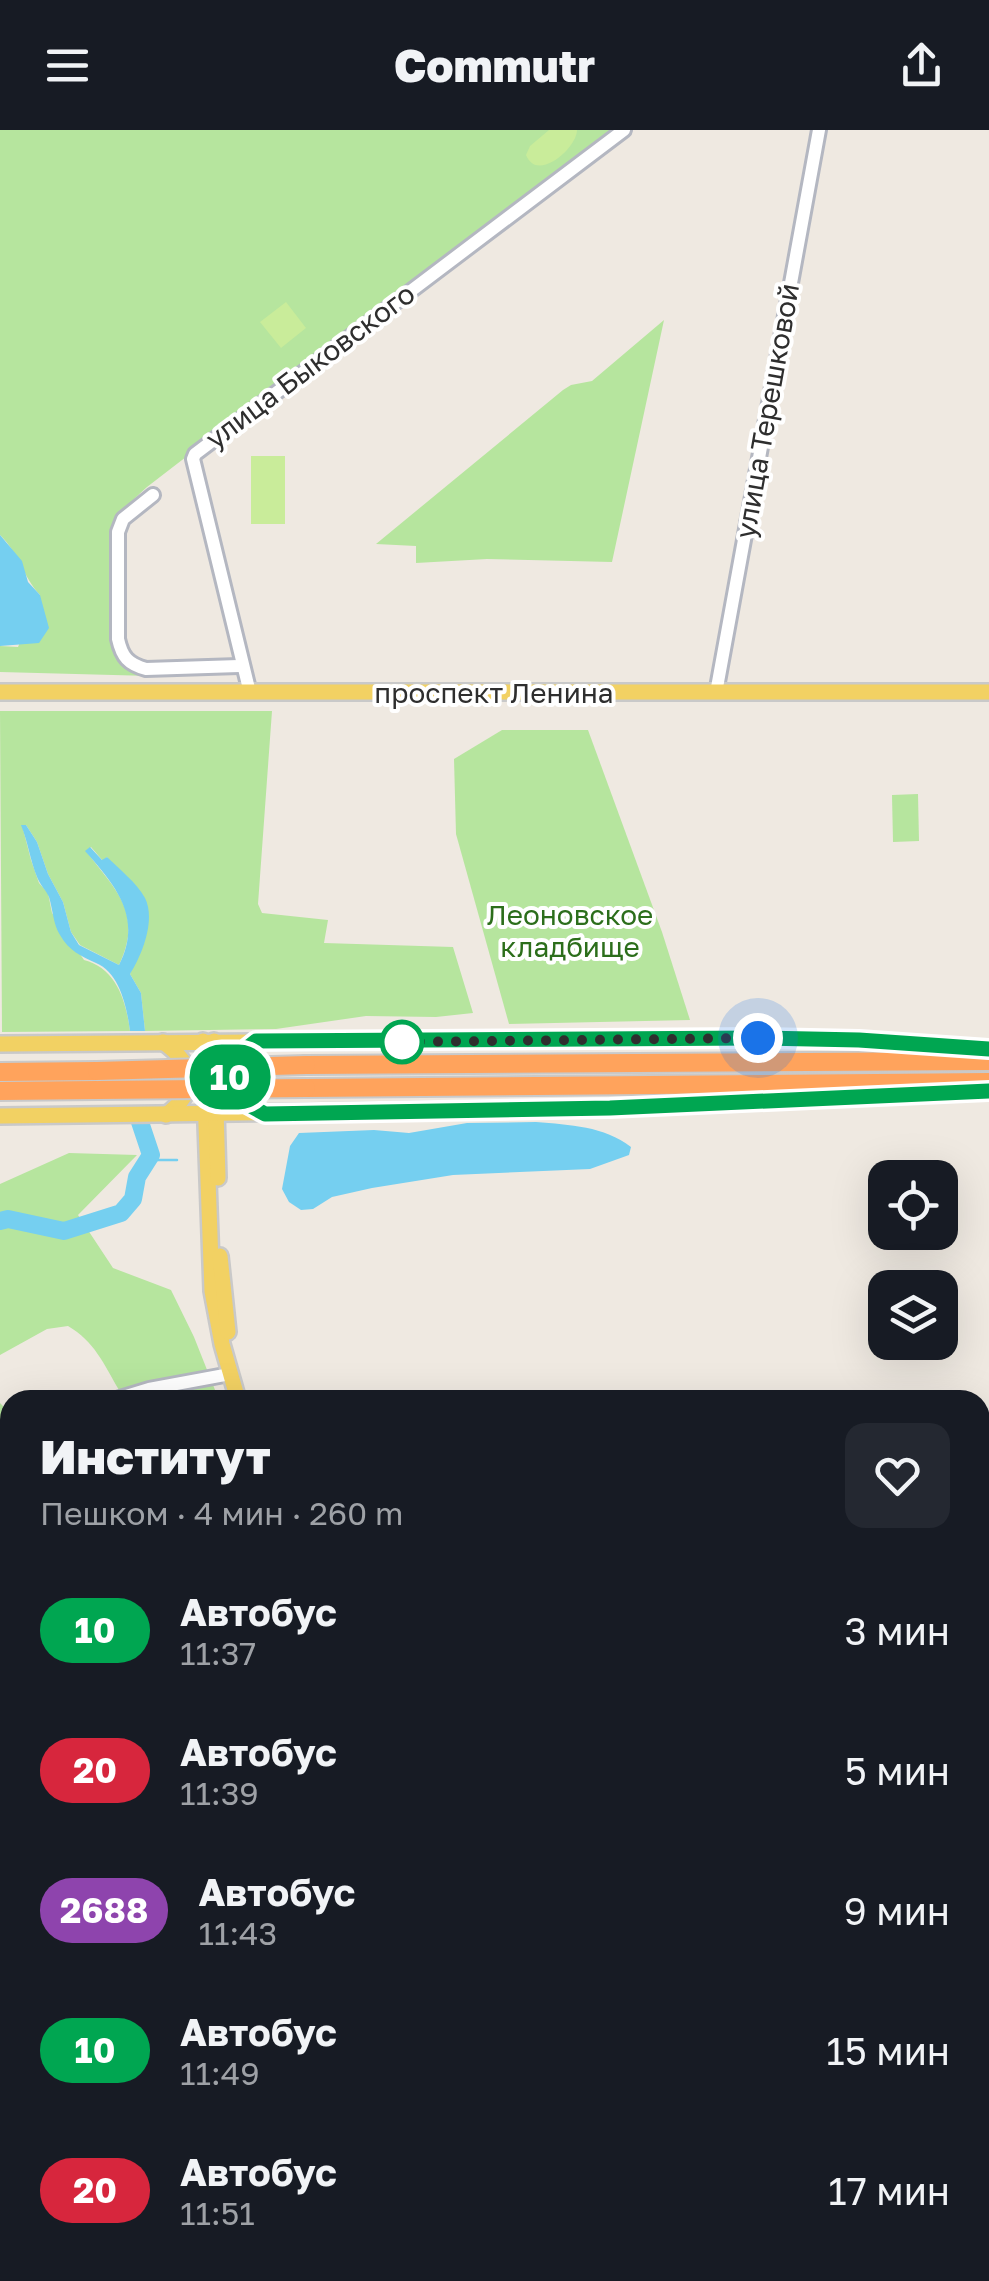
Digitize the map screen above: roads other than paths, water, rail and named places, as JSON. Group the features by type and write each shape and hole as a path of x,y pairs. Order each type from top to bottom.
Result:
{"highway":[{"path":"0,1091 306,1065 989,1062"},
{"path":"0,1072 306,1088 989,1082"}],"main road":[{"name":"проспект Ленина","path":"0,692 989,692"},
{"path":"0,1044 758,1038 989,1049"},
{"path":"208,1041 220,1267 238,1390"},
{"path":"256,1041 234,1060 230,1082 242,1103 265,1114"},
{"path":"156,1042 185,1061 190,1078 186,1096 160,1115"},
{"path":"0,1116 610,1108 989,1090"},
{"path":"211,1114 212,1291 236,1390"}],"street":[{"name":"улица Быковского","path":"250,693 193,459 195,454 624,130"},
{"name":"улица Терешковой","path":"716,693 819,130"},
{"path":"153,495 122,519 118,532 121,653 131,665 146,668 239,666"},
{"path":"149,1390 230,1374"}],"water":[{"path":"0,535 22,561 28,582 40,595 49,628 39,643 0,646"},
{"path":"21,825 26,825 37,842 79,945 119,965 128,932 123,904 85,851 90,847 102,860 107,857 145,898 148,927 130,974 141,993 145,1031 130,1031 124,1002 111,975 71,949 60,935"},
{"path":"536,1122 610,1135 631,1147 629,1155 590,1169 453,1175 372,1188 332,1197 313,1209 301,1210 289,1202 282,1189 290,1146 299,1133 409,1133 467,1123"}],"waterway":[{"path":"0,1221 8,1219 64,1231 121,1213 133,1199 137,1177 151,1155 140,1122"},
{"path":"149,1160 177,1160"}],"park label":[{"name":"Леоновское кладбище","path":"570,931"}]}
